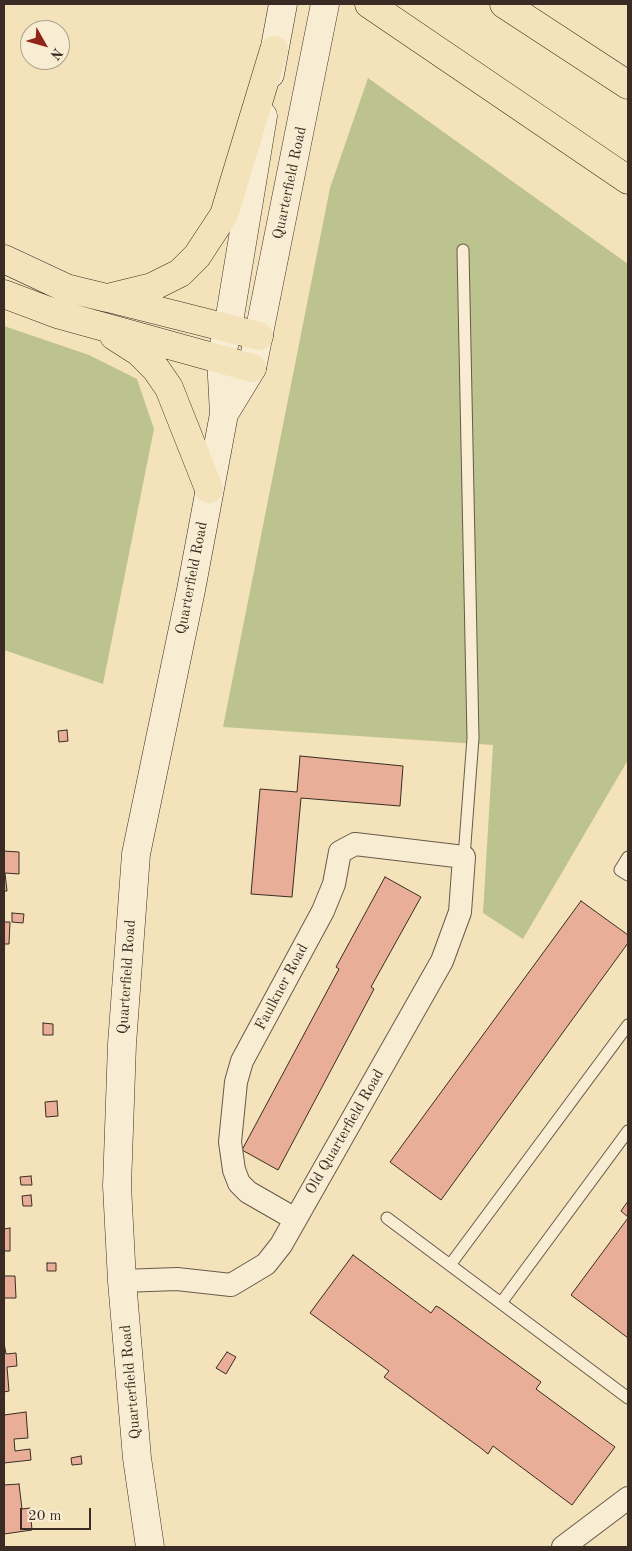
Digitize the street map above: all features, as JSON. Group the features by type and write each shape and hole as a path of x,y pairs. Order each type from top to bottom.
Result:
{"highway":[{"path":"355,4 457,63"},
{"path":"369,4 628,180"},
{"path":"504,4 628,85"},
{"path":"107,298 152,287 180,273 210,238 224,215 274,50"},
{"path":"4,258 66,288 259,336"},
{"path":"4,294 57,314 252,368"},
{"path":"96,325 139,352 156,369 169,388 209,489"}],"main road":[{"name":"Quarterfield Road","path":"150,1547 137,1458 122,1280 118,1176 122,1044 136,854 224,414 221,358 228,328 282,4"},
{"name":"Quarterfield Road","path":"224,414 252,368 312,78 325,4"}],"street":[{"name":"Faulkner Road","path":"295,1219 248,1192 239,1183 234,1170 230,1142 236,1082 242,1061 323,911 334,884 340,852 355,844 464,857"},
{"name":"Old Quarterfield Road","path":"122,1280 177,1279 231,1285 266,1264 281,1245 442,961 460,912 464,857"},
{"path":"563,1547 628,1498"}],"lane":[{"path":"463,250 473,738 464,857"},
{"path":"628,858 620,870 628,875"},
{"path":"450,1265 628,1025"},
{"path":"501,1303 628,1131"},
{"path":"387,1218 628,1398"}],"green space":[{"path":"368,78 628,264 628,760 523,939 483,913 493,745 223,727 330,188"},
{"path":"4,326 89,355 137,379 154,429 103,684 4,650"}],"building":[{"path":"67,730 68,741 59,742 58,731"},
{"path":"300,756 403,766 400,806 301,798 292,897 251,894 260,789 297,792"},
{"path":"4,851 19,852 19,874 5,873 7,891 4,891"},
{"path":"385,877 421,897 371,987 374,989 278,1170 242,1150 339,969 336,967"},
{"path":"581,901 628,935 628,943 441,1200 390,1162"},
{"path":"12,913 24,914 23,923 12,922"},
{"path":"4,922 10,922 9,944 4,944"},
{"path":"43,1023 53,1024 53,1035 43,1035"},
{"path":"57,1101 58,1116 46,1117 45,1102"},
{"path":"31,1176 32,1185 21,1185 20,1177"},
{"path":"31,1195 32,1206 23,1206 22,1196"},
{"path":"628,1201 628,1217 621,1211"},
{"path":"628,1218 628,1338 571,1295"},
{"path":"10,1228 10,1251 4,1251 4,1229"},
{"path":"353,1255 431,1313 436,1306 440,1308 541,1382 536,1389 615,1447 572,1505 493,1446 488,1454 384,1377 389,1371 310,1313"},
{"path":"47,1263 56,1263 56,1271 47,1271"},
{"path":"4,1276 15,1276 16,1298 4,1298"},
{"path":"4,1343 6,1354 16,1353 17,1366 7,1367 9,1391 4,1392"},
{"path":"227,1352 236,1357 226,1374 216,1368"},
{"path":"26,1412 28,1438 14,1439 15,1451 30,1449 31,1460 4,1463 4,1415"},
{"path":"81,1456 82,1464 72,1465 71,1458"},
{"path":"19,1484 22,1509 30,1508 32,1530 4,1534 4,1485"}]}
